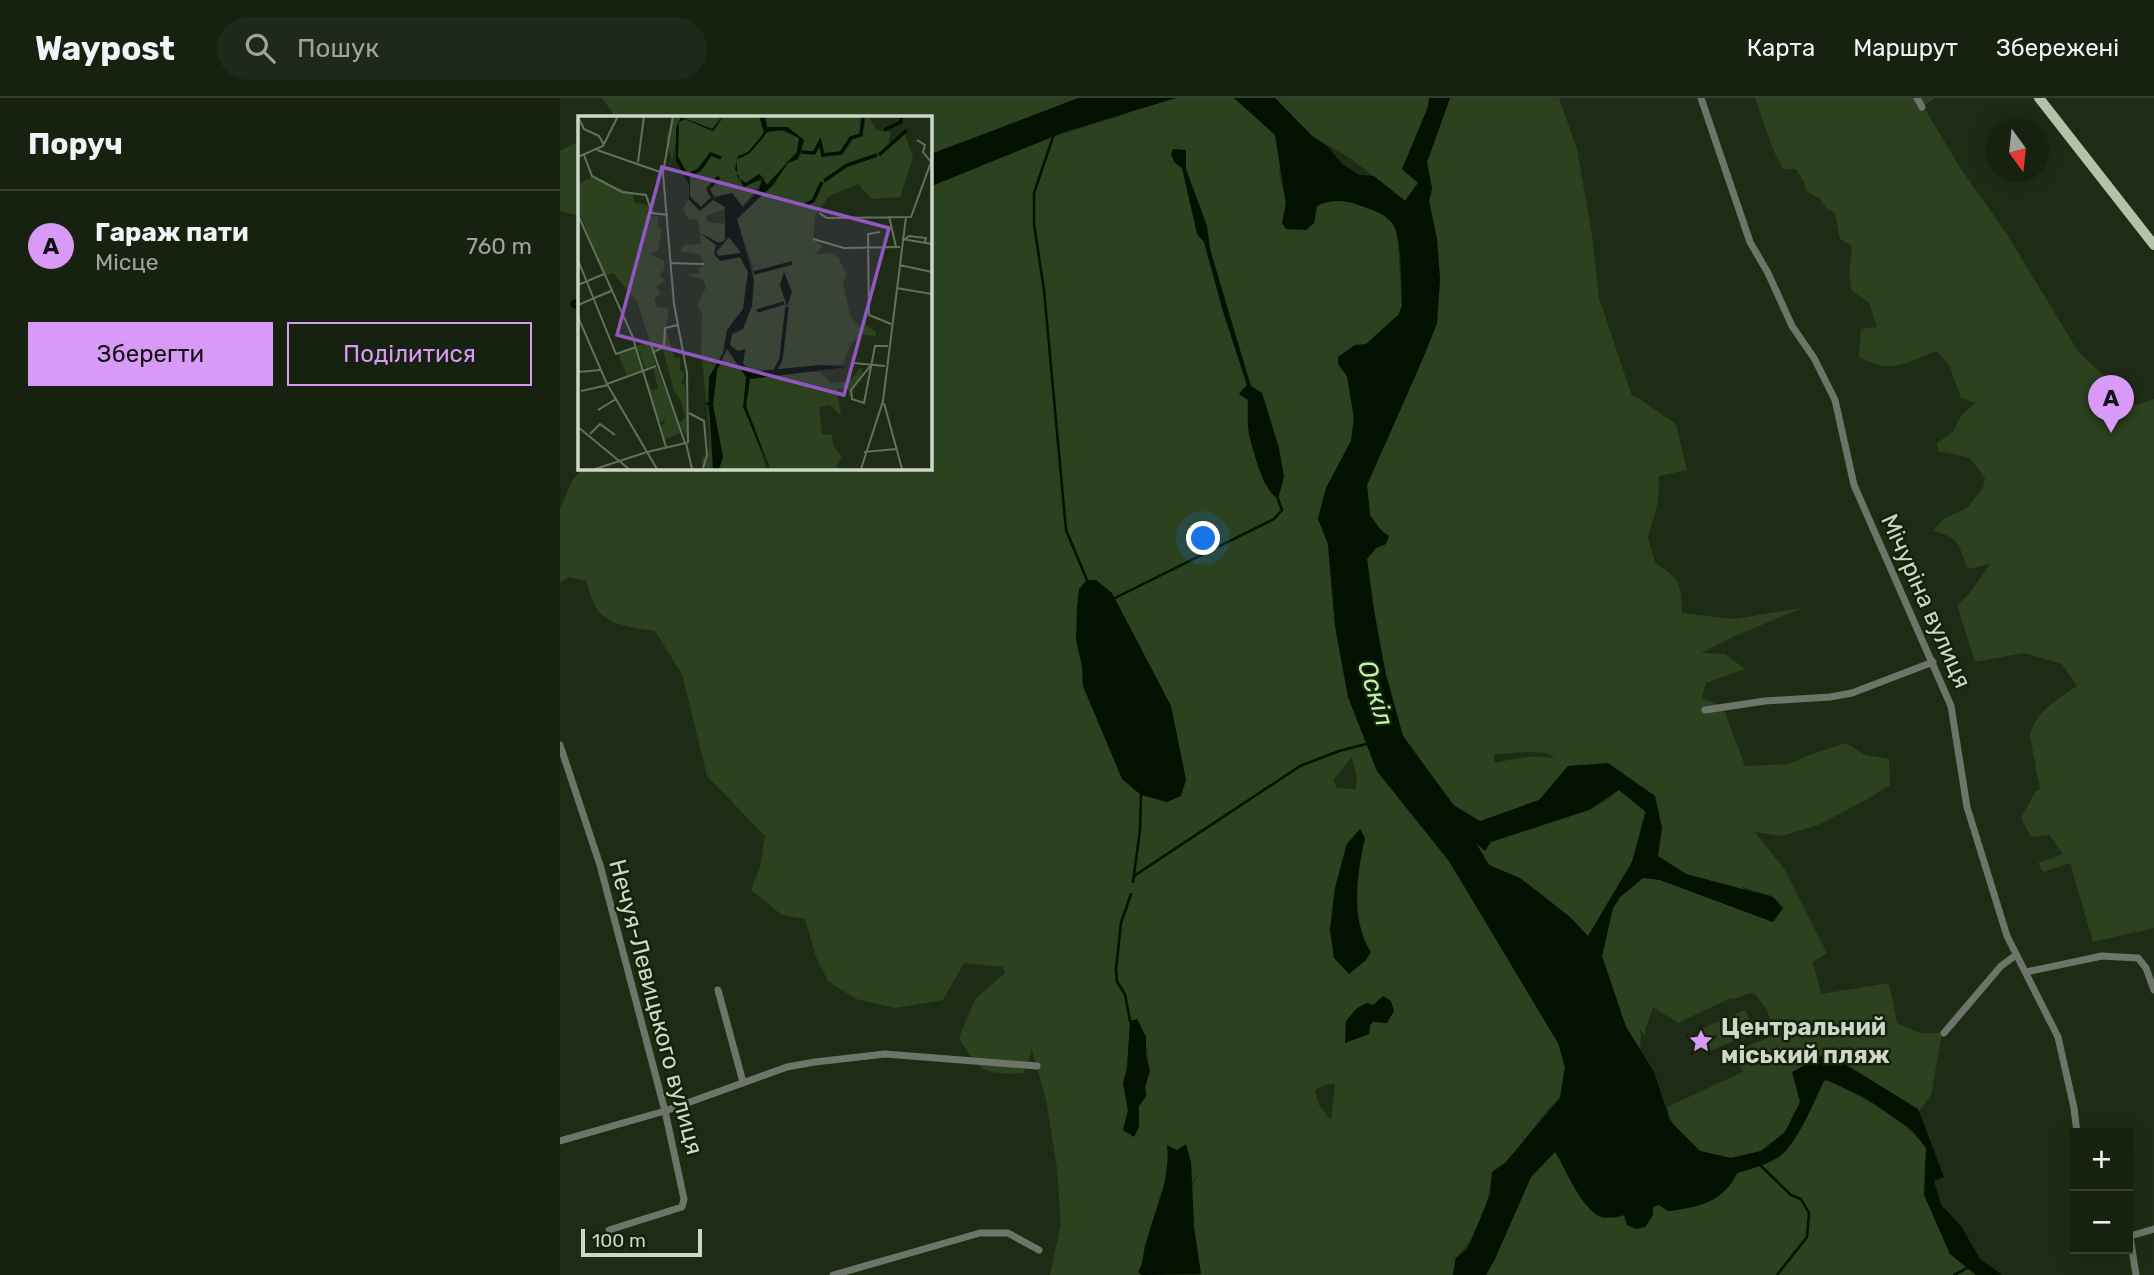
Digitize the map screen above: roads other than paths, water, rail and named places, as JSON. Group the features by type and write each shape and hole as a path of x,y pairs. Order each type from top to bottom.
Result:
{"main road":[{"path":"2039,98 2154,245"}],"street":[{"name":"Мічуріна вулиця","path":"1701,98 1751,242 1792,326 1814,358 1835,400 1854,485 1951,706 1967,807 2007,936 2058,1037 2076,1128"},
{"path":"1917,98 1922,107"},
{"path":"1706,710 1765,701 1852,693 1933,663"},
{"name":"Нечуя-Левицького вулиця","path":"560,745 600,864 665,1111 684,1199 684,1206 609,1230"},
{"path":"1944,1032 2001,966 2016,955"},
{"path":"2026,972 2102,956 2138,958 2146,968 2154,990"},
{"path":"718,990 743,1082"},
{"path":"560,1140 665,1111 787,1067 815,1062 885,1054 1037,1066"},
{"path":"2133,1232 2154,1229"},
{"path":"833,1275 981,1233 1008,1233 1039,1250"},
{"path":"2132,1254 2136,1275"}],"water":[{"path":"1078,98 1176,98 1064,132 931,186 931,154"},
{"name":"Оскіл","path":"1234,98 1275,98 1312,136 1327,146 1342,164 1359,175 1374,176 1405,201 1418,183 1402,169 1428,107 1429,98 1450,98 1427,162 1432,189 1429,201 1437,239 1440,279 1437,323 1367,485 1370,515 1389,536 1386,544 1376,548 1367,559 1386,675 1403,736 1453,805 1480,821 1539,800 1568,766 1608,763 1655,796 1662,828 1658,856 1686,874 1773,897 1783,908 1773,922 1660,880 1643,878 1620,897 1613,908 1602,956 1626,1027 1654,1072 1670,1121 1700,1151 1731,1158 1761,1151 1785,1132 1800,1102 1792,1072 1827,1053 1918,1109 1944,1177 1934,1181 1941,1205 1961,1226 1980,1259 2002,1275 1976,1275 1950,1254 1924,1195 1926,1148 1912,1130 1864,1097 1825,1079 1799,1132 1779,1157 1764,1165 1737,1173 1725,1191 1708,1202 1668,1211 1659,1205 1653,1207 1653,1215 1645,1227 1636,1229 1627,1225 1624,1215 1607,1218 1594,1213 1581,1197 1555,1152 1531,1177 1486,1275 1453,1275 1456,1258 1468,1248 1490,1195 1492,1172 1505,1163 1560,1098 1565,1067 1558,1043 1449,861 1377,771 1348,697 1335,626 1328,544 1318,519 1326,488 1351,441 1354,419 1347,376 1338,364 1338,357 1355,345 1366,344 1399,314 1402,305 1399,244 1395,228 1384,216 1343,201 1317,206 1314,223 1306,230 1286,229 1282,223 1286,203 1275,135","holes":["1619,790 1646,812 1632,862 1588,936 1570,917 1520,878 1489,865 1476,843 1485,851 1491,842 1589,810"]},
{"path":"1173,149 1186,150 1186,169 1207,226 1210,249 1244,364 1251,386 1262,393 1279,448 1284,477 1278,499 1263,479 1256,460 1248,430 1248,400 1239,394 1247,385 1204,242 1197,234 1182,168 1174,162 1171,154"},
{"path":"1087,580 1096,580 1112,593 1171,706 1186,780 1181,796 1167,802 1141,795 1122,779 1083,686 1076,640 1077,609 1079,589"},
{"path":"1360,829 1365,838 1358,881 1358,911 1364,940 1371,952 1366,960 1349,974 1334,958 1330,930 1335,888 1347,844"},
{"path":"1383,996 1391,1001 1394,1011 1387,1023 1373,1022 1369,1034 1345,1043 1346,1021 1357,1008 1367,1003 1373,1005"},
{"path":"1137,1019 1146,1037 1146,1056 1150,1071 1145,1086 1146,1096 1139,1106 1139,1127 1134,1137 1123,1130 1128,1110 1123,1083 1127,1068 1130,1021"},
{"path":"1186,1144 1191,1162 1194,1227 1201,1274 1142,1275 1138,1273 1167,1171 1167,1145 1177,1150"}],"waterway":[{"path":"1053,137 1034,193 1034,224 1044,290 1066,530 1087,580"},
{"path":"1115,598 1274,519 1282,510 1278,499"},
{"path":"1134,876 1300,766 1366,744"},
{"path":"1133,882 1140,830 1141,795"},
{"path":"1130,1021 1125,994 1117,982 1116,970 1121,923 1131,894"},
{"path":"1760,1165 1791,1195 1801,1199 1809,1213 1807,1237 1777,1275"},
{"path":"1954,1275 1967,1268"}],"place":[{"name":"Гараж пати","path":"2111,433"},
{"name":"Центральний міський пляж","path":"1701,1041"}]}
